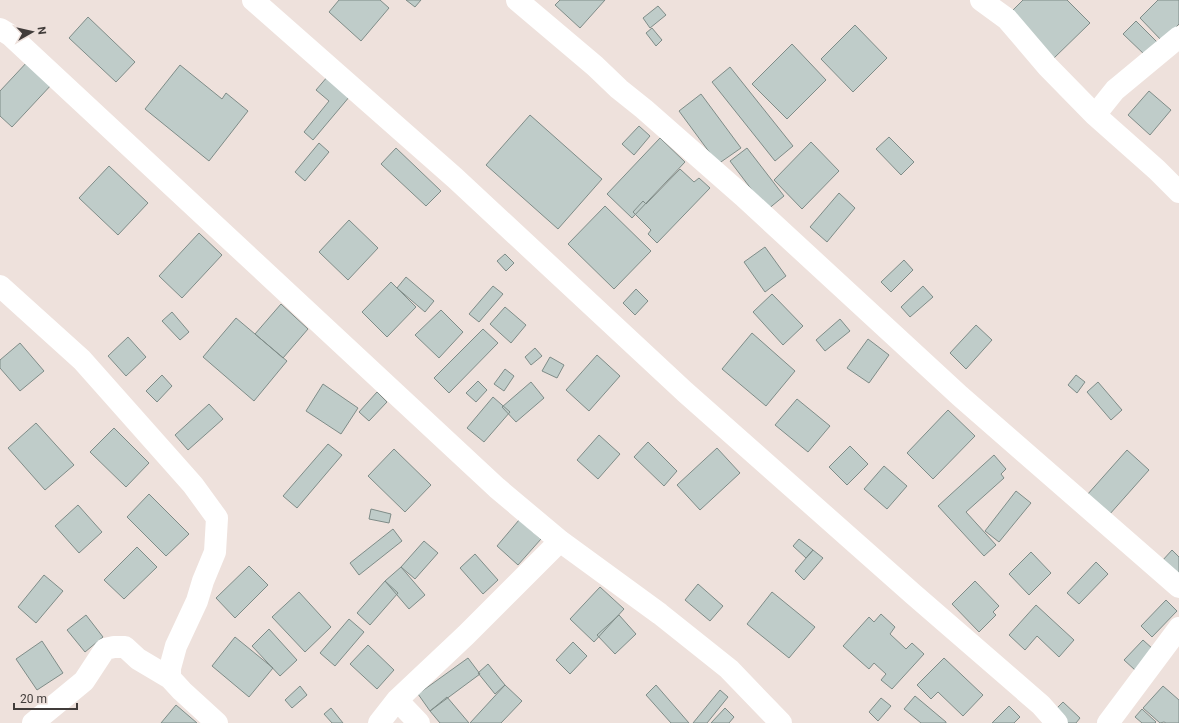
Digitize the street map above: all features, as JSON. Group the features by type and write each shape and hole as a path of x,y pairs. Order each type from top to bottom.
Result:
{"street":[{"path":"253,0 456,178 685,392 1041,705 1057,723"},
{"path":"517,0 738,191 960,396 1179,587"},
{"path":"981,0 1007,19 1048,67 1095,115 1157,170 1179,192"},
{"path":"0,29 10,35 485,478 560,541 660,614 729,669 781,723"},
{"path":"1095,115 1115,90 1179,37"},
{"path":"0,286 82,360 192,485 217,518 215,552 203,581 197,601 176,646 170,668 170,678"},
{"path":"379,723 397,700 466,635 560,541"},
{"path":"1108,723 1179,628"},
{"path":"33,723 84,681 105,649 124,646 138,658 170,678 182,691 218,723"},
{"path":"397,700 419,723"}],"building":[{"path":"339,0 380,0 389,8 361,41 329,12"},
{"path":"406,0 421,0 415,7"},
{"path":"560,0 605,0 580,28 555,5"},
{"path":"1023,0 1067,0 1090,23 1053,59 1009,14"},
{"path":"1158,0 1179,0 1179,24 1162,41 1140,18"},
{"path":"658,6 666,15 650,28 643,18"},
{"path":"88,17 135,62 116,82 69,38"},
{"path":"1136,21 1159,44 1146,56 1123,34"},
{"path":"855,25 887,58 853,92 821,59"},
{"path":"652,28 662,40 656,46 646,33"},
{"path":"792,44 826,80 787,119 752,84"},
{"path":"29,60 53,83 12,127 0,116 0,91"},
{"path":"180,65 222,99 226,93 248,111 209,161 145,109"},
{"path":"730,67 793,146 775,161 712,82"},
{"path":"328,76 350,96 313,140 304,132 329,101 316,90"},
{"path":"1149,91 1171,110 1150,135 1128,115"},
{"path":"701,94 741,148 718,164 679,111"},
{"path":"530,115 602,179 558,229 486,165"},
{"path":"639,126 650,136 634,155 622,144"},
{"path":"889,137 914,162 901,175 876,149"},
{"path":"660,138 685,162 632,218 607,194"},
{"path":"811,142 839,171 802,209 774,180"},
{"path":"319,143 329,152 305,181 295,172"},
{"path":"396,148 441,191 426,206 381,164"},
{"path":"747,148 784,196 767,210 730,161"},
{"path":"109,166 148,203 118,235 79,198"},
{"path":"680,169 694,182 699,178 710,188 657,243 648,234 651,230 633,212 643,201 646,204"},
{"path":"839,193 855,208 827,242 810,227"},
{"path":"605,206 651,251 614,289 568,244"},
{"path":"349,220 378,248 348,280 319,252"},
{"path":"199,233 222,255 182,298 159,276"},
{"path":"765,247 786,276 765,292 744,262"},
{"path":"505,254 514,263 506,271 497,261"},
{"path":"904,260 913,270 891,292 881,282"},
{"path":"406,277 434,301 425,312 397,288"},
{"path":"391,282 416,307 387,337 362,312"},
{"path":"493,286 503,294 479,322 469,314"},
{"path":"923,286 933,297 910,317 901,307"},
{"path":"636,289 648,301 635,315 623,303"},
{"path":"772,294 803,326 783,345 753,312"},
{"path":"281,304 308,329 283,358 255,334"},
{"path":"505,307 526,325 511,343 490,324"},
{"path":"441,310 463,332 439,358 415,335"},
{"path":"172,312 189,332 180,340 162,321"},
{"path":"236,318 287,361 254,401 203,357"},
{"path":"840,319 850,331 825,351 816,340"},
{"path":"976,325 992,340 966,369 950,353"},
{"path":"483,329 498,343 449,393 434,378"},
{"path":"752,333 795,371 766,406 722,369"},
{"path":"128,337 146,357 126,376 108,356"},
{"path":"868,339 889,355 869,383 847,368"},
{"path":"20,343 44,371 20,391 0,368 0,360"},
{"path":"535,348 542,356 531,365 525,357"},
{"path":"597,355 620,376 589,411 566,390"},
{"path":"550,357 564,365 557,378 542,371"},
{"path":"505,369 514,376 504,391 494,384"},
{"path":"162,375 172,386 157,402 146,391"},
{"path":"1076,375 1085,382 1077,393 1068,385"},
{"path":"478,381 487,390 476,402 466,393"},
{"path":"531,382 544,398 516,422 502,407"},
{"path":"1098,382 1122,410 1111,420 1087,392"},
{"path":"323,384 358,408 341,434 306,411"},
{"path":"377,392 387,402 369,421 359,412"},
{"path":"493,397 510,412 484,442 467,428"},
{"path":"797,399 830,426 808,452 775,425"},
{"path":"209,404 223,419 188,450 175,435"},
{"path":"948,410 975,436 933,479 907,453"},
{"path":"36,423 74,465 45,490 8,448"},
{"path":"114,428 149,463 126,487 90,452"},
{"path":"599,435 620,454 598,479 577,460"},
{"path":"648,442 677,471 664,486 634,457"},
{"path":"328,444 342,455 297,508 283,496"},
{"path":"850,446 868,464 847,485 829,467"},
{"path":"717,448 740,473 700,510 677,485"},
{"path":"394,449 431,485 405,512 368,476"},
{"path":"1127,450 1149,470 1109,515 1087,495"},
{"path":"994,455 1006,469 1001,474 1004,478 966,512 996,545 984,556 938,506"},
{"path":"884,466 907,486 887,509 864,489"},
{"path":"1016,491 1031,503 999,542 985,531"},
{"path":"149,494 189,534 166,556 127,517"},
{"path":"78,505 102,532 79,553 55,526"},
{"path":"371,509 391,514 389,523 369,519"},
{"path":"519,520 541,539 518,565 497,546"},
{"path":"393,529 402,541 359,575 350,563"},
{"path":"799,539 813,550 806,558 793,546"},
{"path":"424,541 438,553 415,579 401,567"},
{"path":"137,547 157,567 124,599 104,580"},
{"path":"813,550 823,558 804,580 795,571"},
{"path":"1172,550 1179,557 1179,576 1162,561"},
{"path":"1031,552 1051,573 1029,595 1009,574"},
{"path":"475,554 498,580 483,594 460,568"},
{"path":"1096,562 1108,574 1079,604 1067,593"},
{"path":"249,566 268,585 235,618 216,598"},
{"path":"401,567 425,595 409,609 385,581"},
{"path":"44,575 63,591 36,623 18,607"},
{"path":"385,581 398,593 370,625 357,613"},
{"path":"975,581 999,606 993,612 996,615 979,632 952,604"},
{"path":"698,584 723,606 710,621 685,600"},
{"path":"600,587 624,609 594,642 570,619"},
{"path":"299,592 331,627 305,652 272,617"},
{"path":"772,592 815,627 789,658 747,624"},
{"path":"1166,600 1177,611 1152,637 1141,626"},
{"path":"1036,605 1074,640 1059,657 1037,636 1025,650 1009,635"},
{"path":"881,614 895,627 890,634 906,649 912,643 924,654 892,689 881,680 886,674 874,663 869,669 843,646 869,617 874,622"},
{"path":"86,615 103,637 85,652 67,630"},
{"path":"619,615 636,634 615,654 597,635"},
{"path":"349,619 364,632 335,666 320,653"},
{"path":"269,629 297,660 280,676 252,646"},
{"path":"235,637 273,668 249,697 212,666"},
{"path":"1143,640 1154,650 1135,670 1124,660"},
{"path":"42,641 63,673 37,690 16,659"},
{"path":"573,642 587,656 570,674 556,660"},
{"path":"368,645 394,670 377,689 350,664"},
{"path":"468,658 480,674 430,711 418,694"},
{"path":"944,658 983,695 963,716 938,692 931,699 917,685"},
{"path":"488,664 505,685 495,694 478,673"},
{"path":"505,685 522,701 501,723 470,723"},
{"path":"656,685 689,723 671,723 646,695"},
{"path":"300,686 307,695 292,708 285,700"},
{"path":"1163,686 1179,700 1179,723 1160,723 1143,708"},
{"path":"720,690 728,697 707,723 693,723"},
{"path":"915,696 946,723 921,723 904,709"},
{"path":"447,697 469,723 440,723 430,711"},
{"path":"881,698 891,706 878,721 869,712"},
{"path":"1063,702 1080,718 1076,723 1064,723 1053,712"},
{"path":"176,705 197,723 161,723"},
{"path":"1009,706 1020,717 1014,723 992,723"},
{"path":"331,708 343,723 332,723 324,714"},
{"path":"725,708 734,717 729,723 711,723"},
{"path":"1142,709 1156,722 1155,723 1142,723 1135,717"}]}
